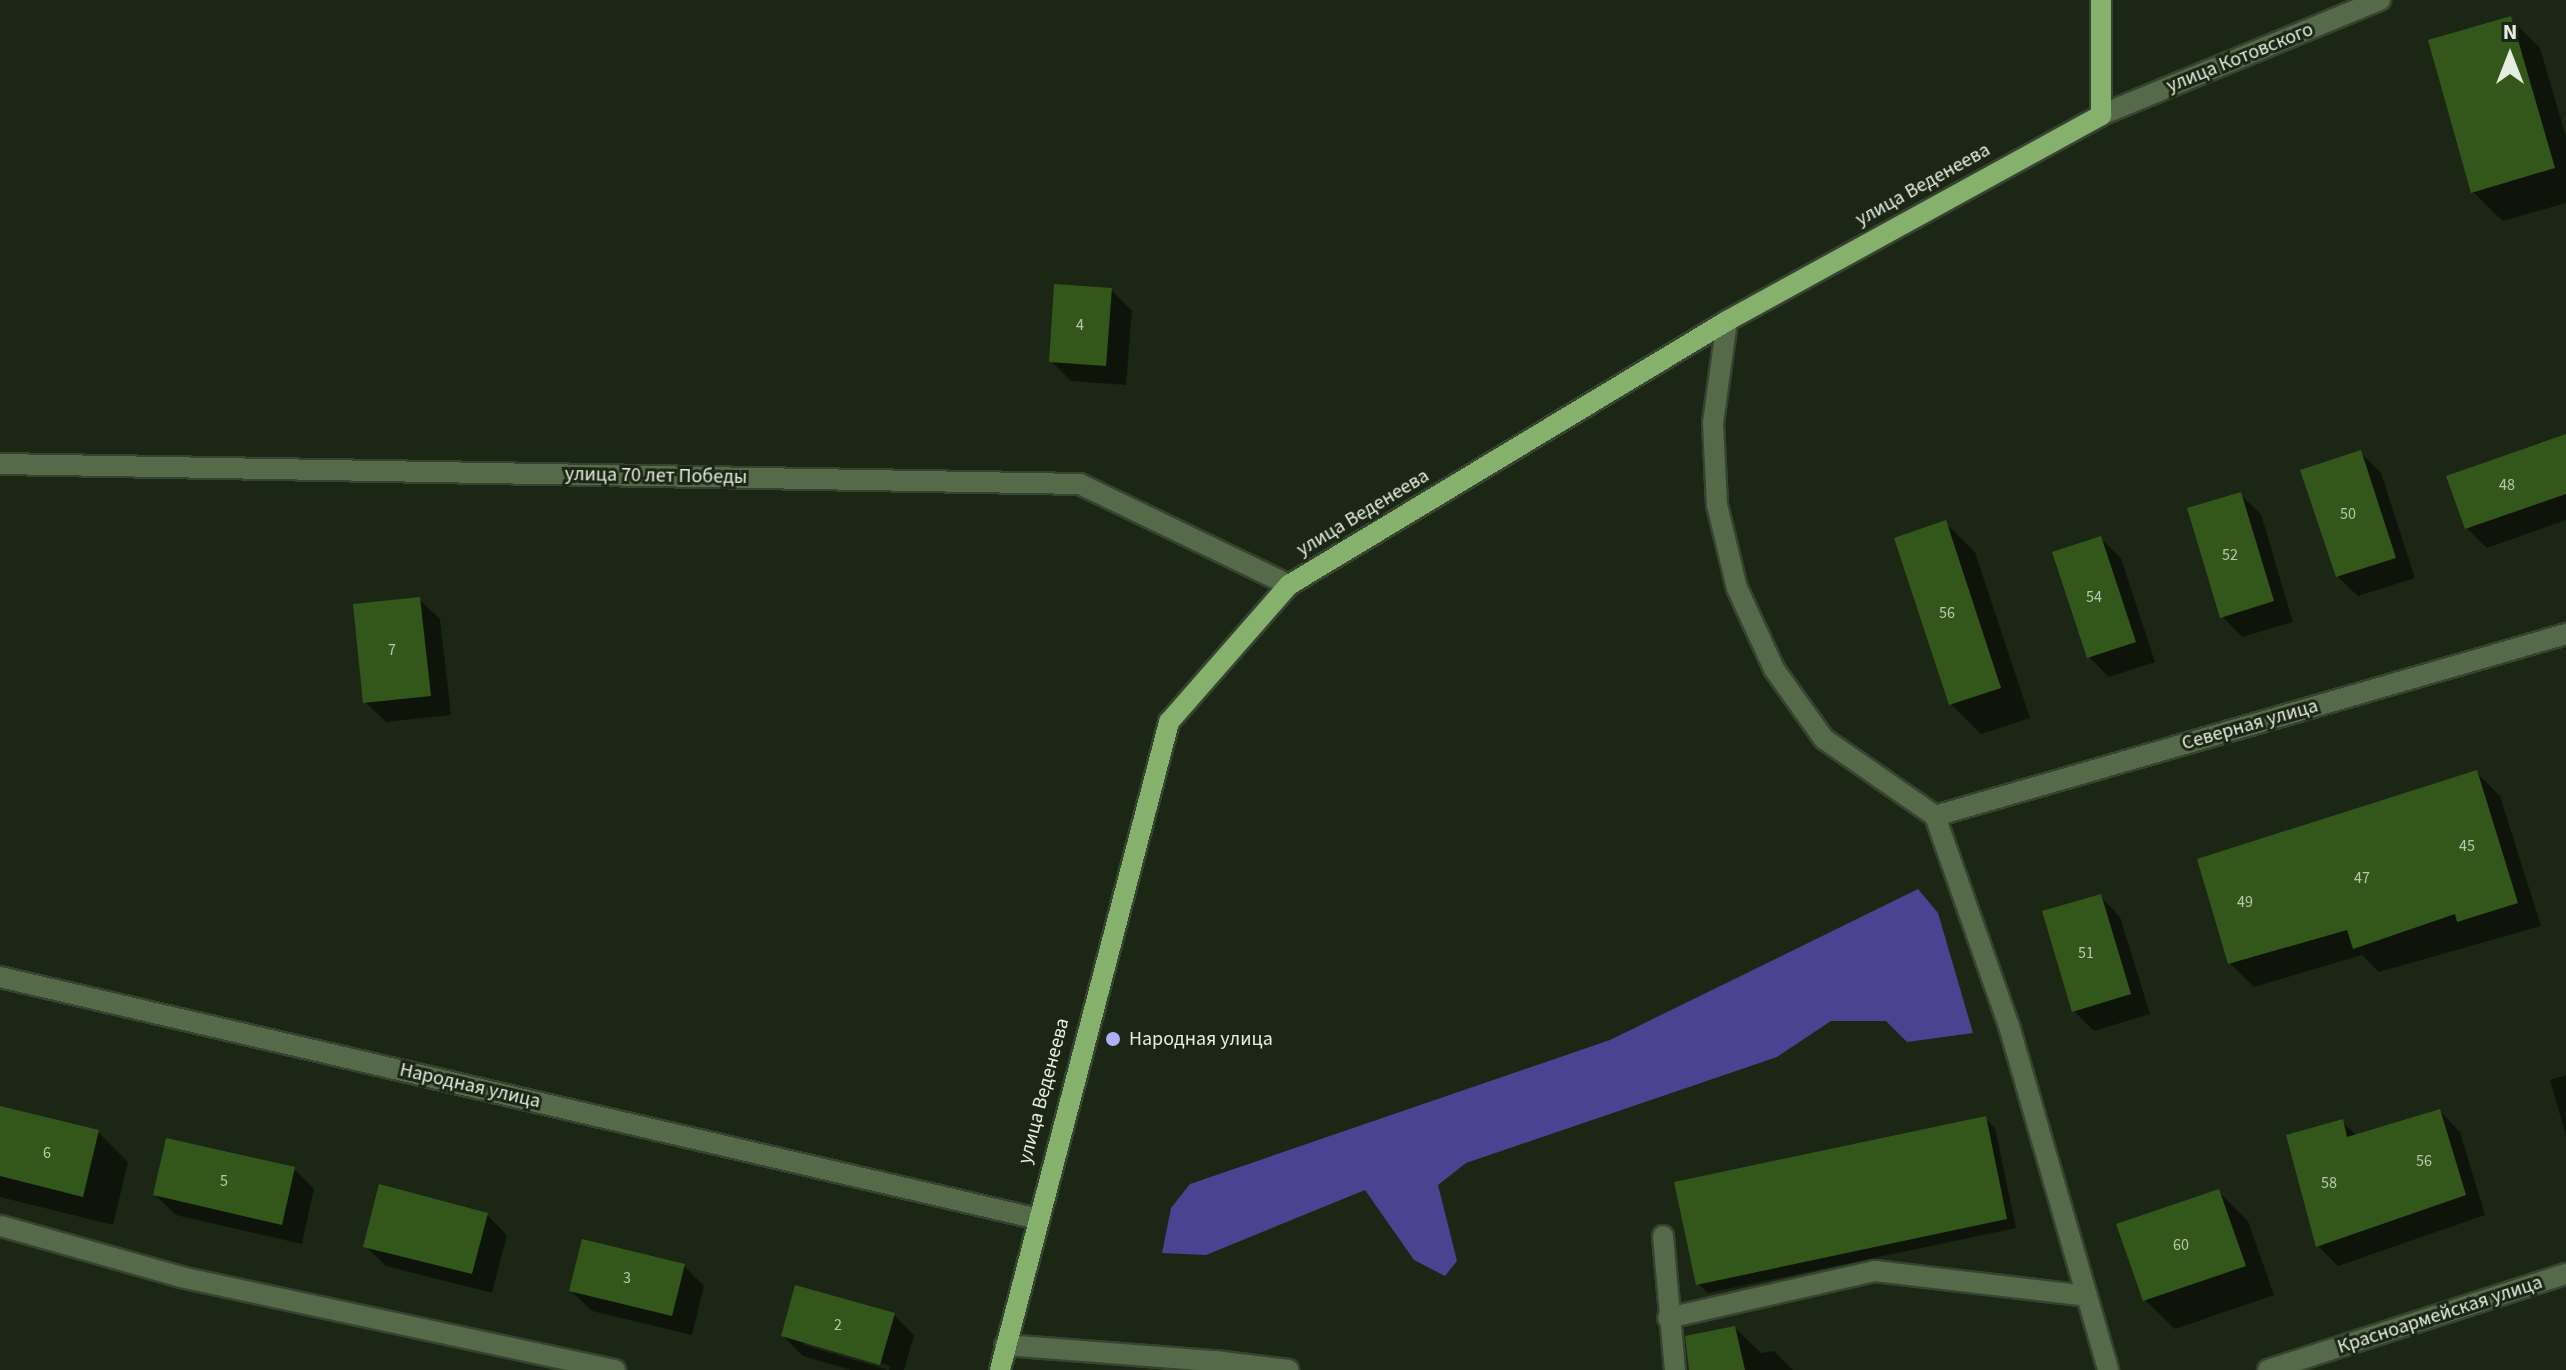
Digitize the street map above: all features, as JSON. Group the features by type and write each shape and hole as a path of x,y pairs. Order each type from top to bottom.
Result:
{"main road":[{"path":"2101,0 2101,115"},
{"name":"улица Веденеева","path":"1000,1370 1034,1218 1169,722 1289,585 1727,321 2101,115"}],"street":[{"name":"улица Котовского","path":"2101,115 2380,0"},
{"path":"1727,321 1713,423 1717,505 1737,588 1774,669 1824,739 1935,816 2009,1026 2108,1370"},
{"name":"улица 70 лет Победы","path":"0,464 1080,484 1289,585"},
{"name":"Северная улица","path":"1935,816 2566,634"},
{"name":"Народная улица","path":"0,977 1034,1218"},
{"path":"1,1226 181,1277 615,1370"},
{"path":"1663,1236 1675,1370"},
{"path":"1668,1318 1875,1271 2087,1296"},
{"name":"Красноармейская улица","path":"2268,1370 2566,1274"},
{"path":"1005,1345 1288,1370"}],"shaded area":[{"path":"1918,889 1938,913 1973,1033 1907,1042 1886,1021 1831,1021 1777,1057 1466,1163 1438,1185 1457,1261 1445,1276 1414,1260 1365,1190 1206,1255 1162,1253 1171,1208 1190,1184 1610,1040"}],"building":[{"path":"2511,16 2555,168 2471,193 2428,40"},
{"path":"1054,284 1112,288 1106,366 1049,362"},
{"path":"2566,434 2566,494 2465,529 2446,476"},
{"path":"2361,450 2396,558 2336,577 2300,470"},
{"path":"2241,492 2274,601 2220,618 2187,508"},
{"path":"1946,520 2001,688 1949,705 1894,538"},
{"path":"2101,536 2136,642 2087,658 2052,552"},
{"path":"420,597 431,696 363,703 353,604"},
{"path":"2477,770 2518,903 2457,922 2455,914 2353,949 2347,930 2228,964 2197,859"},
{"path":"2101,894 2131,994 2072,1012 2042,911"},
{"path":"0,1106 99,1130 83,1197 0,1176"},
{"path":"2440,1109 2466,1195 2316,1247 2286,1135 2343,1119 2347,1137"},
{"path":"1986,1116 2007,1219 1696,1285 1674,1182"},
{"path":"166,1138 295,1167 282,1225 153,1195"},
{"path":"379,1184 488,1213 472,1274 363,1247"},
{"path":"2219,1189 2246,1266 2143,1301 2116,1224"},
{"path":"582,1239 685,1264 672,1316 569,1291"},
{"path":"795,1285 895,1313 880,1365 781,1336"},
{"path":"1735,1326 1745,1370 1689,1370 1685,1336"}],"place":[{"name":"Народная улица","path":"1113,1039"}]}
